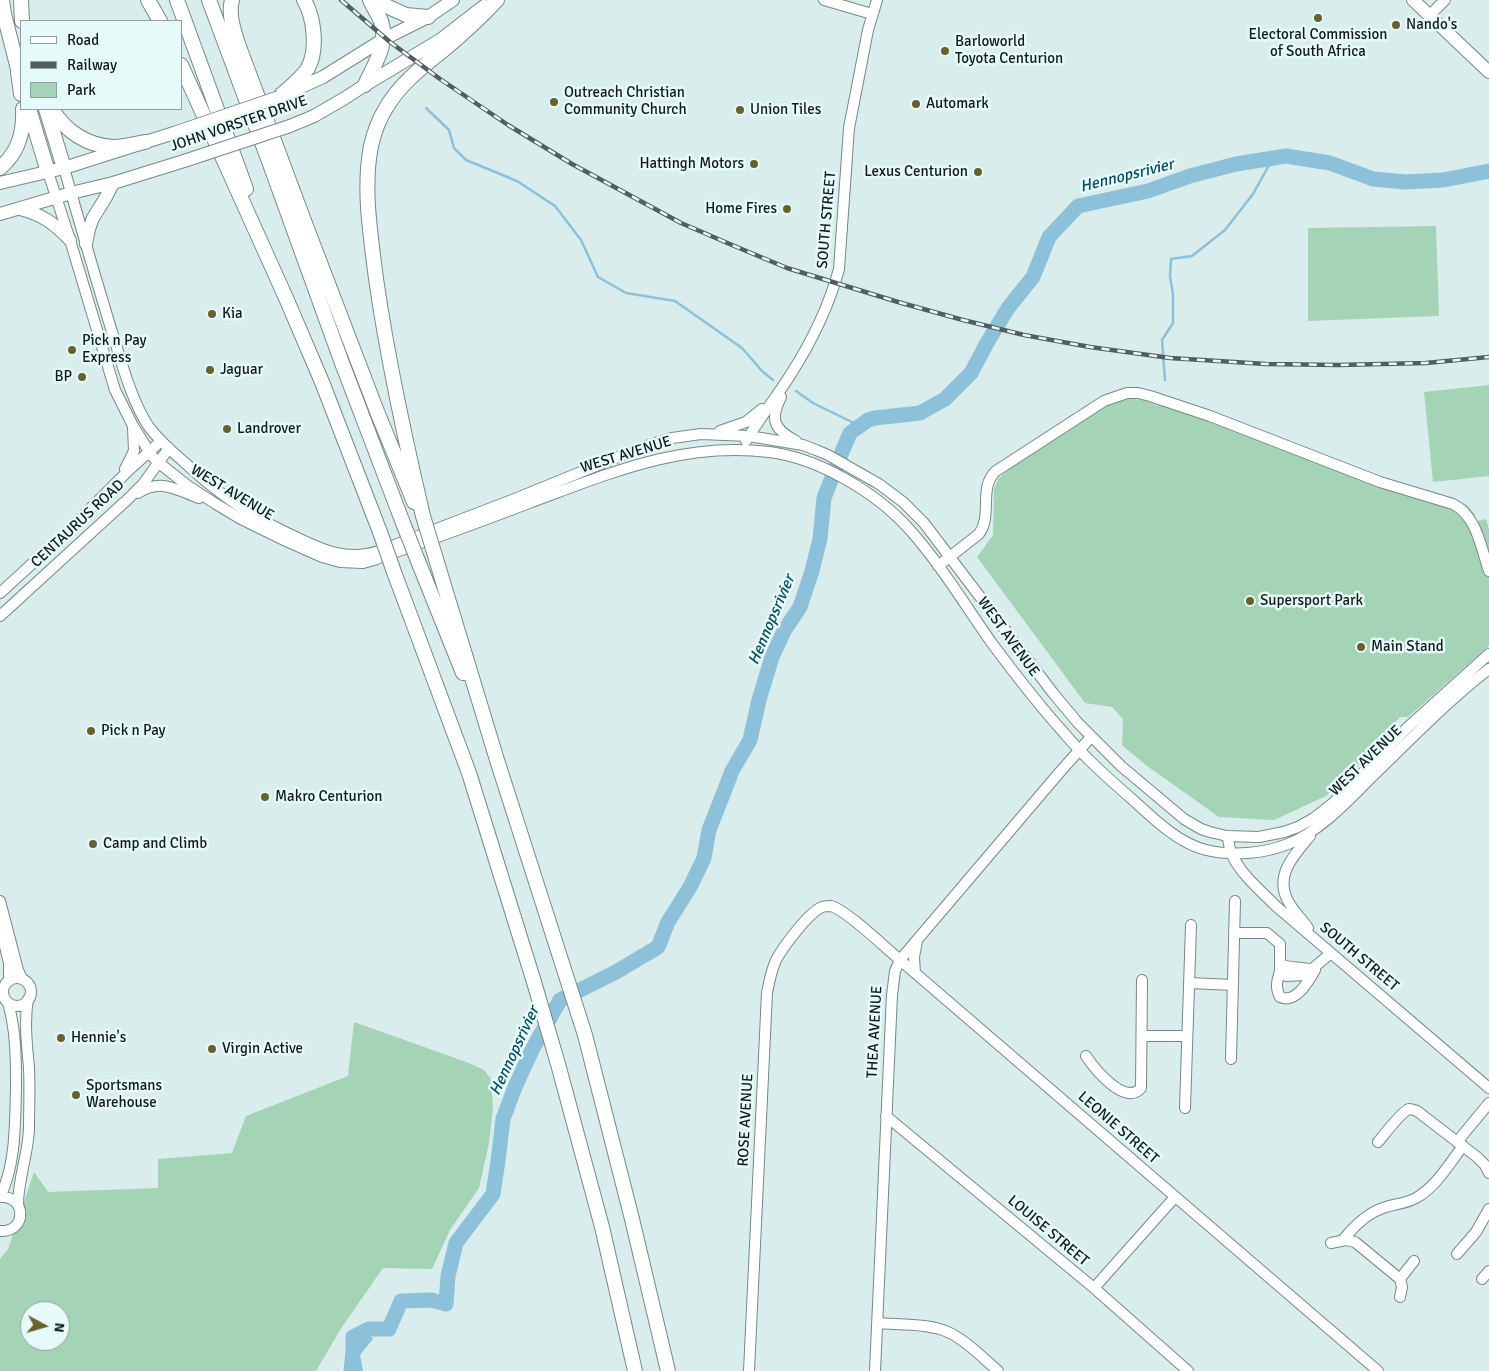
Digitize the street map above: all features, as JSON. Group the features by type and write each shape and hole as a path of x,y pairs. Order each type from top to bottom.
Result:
{"highway":[{"path":"2,0 20,75"},
{"path":"21,0 22,20"},
{"path":"148,0 160,20"},
{"path":"154,0 161,20"},
{"path":"177,0 286,298"},
{"path":"209,0 342,363 497,760"},
{"path":"232,0 230,10 234,30 252,83 378,414 412,499 422,515"},
{"path":"280,96 305,72 310,64 313,48 313,28 310,13 304,0"},
{"path":"371,0 406,15 428,16"},
{"path":"365,84 384,40 380,21 371,0"},
{"path":"497,0 480,18 398,90 376,128 368,166 369,210 380,305 390,367 422,515 497,760 585,1034 668,1371"},
{"path":"182,67 322,382 380,532 469,773 558,1064 602,1227 636,1371"},
{"path":"0,168 12,156 19,142 23,127 23,110"},
{"path":"30,110 48,172"},
{"path":"46,110 64,168"},
{"path":"53,110 68,130 91,143 115,147 145,142"}],"main road":[{"name":"JOHN VORSTER DRIVE","path":"0,183 64,168 174,133 280,96 323,77 453,0"},
{"name":"JOHN VORSTER DRIVE","path":"0,214 184,161 290,126 314,116 440,40 492,0"},
{"path":"1413,0 1489,72"},
{"path":"86,244 92,218 106,197 112,183"},
{"path":"20,208 48,219 70,240"}],"street":[{"path":"824,0 872,14"},
{"name":"SOUTH STREET","path":"740,449 772,400 792,374 823,317 839,269 849,128 876,0"},
{"path":"1429,16 1445,0"},
{"name":"WEST AVENUE","path":"64,168 104,307 131,391 148,425 165,445 216,490 253,516 324,550 342,555 360,556 379,551 640,448 672,438 710,434 749,436 803,445 828,455 870,479 903,502 924,523 1053,693 1091,737 1121,766 1184,818 1202,829 1227,836 1259,837 1275,834 1314,818 1332,804 1408,728 1489,654"},
{"name":"WEST AVENUE","path":"48,172 115,390 133,426 149,452 159,463 188,486 216,504 241,519 322,557 346,563 363,563 588,482 652,460 670,456 707,450 740,449 778,454 812,463 866,491 880,501 910,529 1025,688 1080,750 1132,799 1172,833 1188,842 1206,850 1231,853 1250,853 1277,848 1317,828 1438,712 1489,669"},
{"path":"792,374 775,408 775,420 781,432 803,445"},
{"path":"938,566 984,528 988,482 996,471 1104,401 1121,395 1138,393 1210,416 1380,482 1453,504 1462,509 1473,524 1489,572"},
{"path":"710,434 746,422 772,400"},
{"path":"117,483 134,451 133,426"},
{"name":"CENTAURUS ROAD","path":"0,593 68,531 149,452 165,445"},
{"name":"CENTAURUS ROAD","path":"0,616 143,484 159,463 165,445"},
{"path":"128,499 146,488 166,485 216,504"},
{"name":"THEA AVENUE","path":"875,1371 892,995 895,971 900,960 1091,737"},
{"path":"1317,828 1292,857 1287,865 1283,882 1284,892 1288,900 1320,943"},
{"name":"SOUTH STREET","path":"1227,836 1231,853 1237,862 1256,886 1277,907 1489,1088"},
{"path":"1231,1059 1235,900"},
{"path":"0,901 22,980"},
{"name":"ROSE AVENUE","path":"749,1371 767,993 772,970 783,948 818,909 826,906 838,909"},
{"name":"LEONIE STREET","path":"838,909 900,960 1378,1371"},
{"path":"1185,1108 1191,925"},
{"path":"0,926 9,963 9,981"},
{"path":"1235,933 1269,934 1278,942 1281,947 1277,991 1280,997 1284,999 1299,992 1309,980 1315,967 1331,953"},
{"path":"915,973 914,957 917,940"},
{"path":"1280,968 1315,967"},
{"path":"0,1239 3,1231 15,1227 20,1221 21,1212 18,1205 18,1192 28,1138 29,1069 26,1015 30,989 26,982 18,978 9,981 4,987 3,992 12,1017 16,1064 16,1112 6,1185 0,1197 8,1198 18,1205"},
{"path":"1086,1056 1109,1083 1123,1091 1133,1093 1138,1092 1141,1088 1142,980"},
{"path":"1190,983 1233,985"},
{"path":"8,1003 17,1006 25,1003 28,999"},
{"path":"1142,1036 1187,1036"},
{"path":"1343,1240 1353,1228 1373,1212 1387,1206 1411,1200 1425,1192 1439,1177 1489,1103"},
{"path":"1378,1142 1402,1115 1410,1109 1417,1111 1482,1161 1489,1173"},
{"name":"LOUISE STREET","path":"886,1116 1094,1288 1188,1371"},
{"path":"14,1137 28,1138"},
{"path":"1094,1288 1175,1197"},
{"path":"1457,1254 1476,1232 1489,1209"},
{"path":"1331,1243 1343,1240 1355,1242 1400,1279 1402,1287 1400,1297"},
{"path":"1400,1279 1414,1261"},
{"path":"877,1323 928,1327 949,1332 959,1338 998,1371"}],"green space":[{"path":"1436,226 1439,316 1308,321 1308,228"},
{"path":"1489,385 1489,476 1433,482 1424,392"},
{"name":"Supersport Park","path":"1162,396 1262,430 1381,477 1455,499 1467,505 1474,513 1477,521 1486,519 1489,529 1489,646 1408,717 1400,717 1393,725 1392,732 1326,796 1274,820 1219,817 1147,766 1122,745 1123,719 1112,707 1085,703 977,557 993,535 994,488 999,478 1010,468 1097,411 1114,402 1129,399 1144,400 1158,406"},
{"path":"354,1022 469,1063 484,1070 491,1079 493,1108 489,1143 479,1188 450,1230 432,1269 383,1268 342,1327 316,1371 0,1371 0,1259 8,1249 34,1172 48,1192 158,1188 158,1159 232,1153 246,1116 348,1076"}],"water":[{"path":"365,1327 373,1339 360,1355 363,1371 346,1371 350,1357 349,1334"}],"waterway":[{"path":"426,108 449,130 454,148 466,160 517,181 555,206 581,240 598,277 626,293 675,301 742,348 762,371 773,380"},
{"name":"Hennopsrivier","path":"351,1371 353,1337 369,1329 389,1329 401,1301 431,1300 446,1304 448,1276 456,1243 493,1194 503,1119 532,1050 560,1000 616,972 658,947 668,922 690,887 704,858 709,830 732,771 750,740 759,700 772,657 784,631 800,607 820,539 824,498 850,433 868,420 920,413 945,399 971,373 1008,308 1033,277 1049,237 1078,206 1148,191 1190,176 1236,164 1286,156 1330,163 1373,179 1406,182 1443,180 1489,171"},
{"path":"1165,380 1162,340 1173,323 1173,295 1170,276 1171,259 1192,256 1225,230 1253,194 1273,158"},
{"path":"796,391 813,403 860,426"}],"railway":[{"path":"341,0 390,42 440,79 508,125 572,164 681,223 787,268 898,302 1024,335 1090,347 1170,358 1266,364 1338,365 1426,363 1489,357"}],"place":[{"name":"Electoral Commission of South Africa","path":"1318,18"},
{"name":"Nando's","path":"1396,25"},
{"name":"Barloworld Toyota Centurion","path":"945,51"},
{"name":"Outreach Christian Community Church","path":"554,102"},
{"name":"Automark","path":"916,104"},
{"name":"Union Tiles","path":"740,110"},
{"name":"Hattingh Motors","path":"754,164"},
{"name":"Lexus Centurion","path":"978,172"},
{"name":"Home Fires","path":"787,209"},
{"name":"Kia","path":"212,314"},
{"name":"Pick n Pay Express","path":"72,350"},
{"name":"Jaguar","path":"210,370"},
{"name":"BP","path":"82,377"},
{"name":"Landrover","path":"227,429"},
{"name":"Supersport Park","path":"1250,601"},
{"name":"Main Stand","path":"1361,647"},
{"name":"Pick n Pay","path":"91,731"},
{"name":"Makro Centurion","path":"265,797"},
{"name":"Camp and Climb","path":"93,844"},
{"name":"Hennie's","path":"61,1038"},
{"name":"Virgin Active","path":"212,1049"},
{"name":"Sportsmans Warehouse","path":"76,1095"}]}
